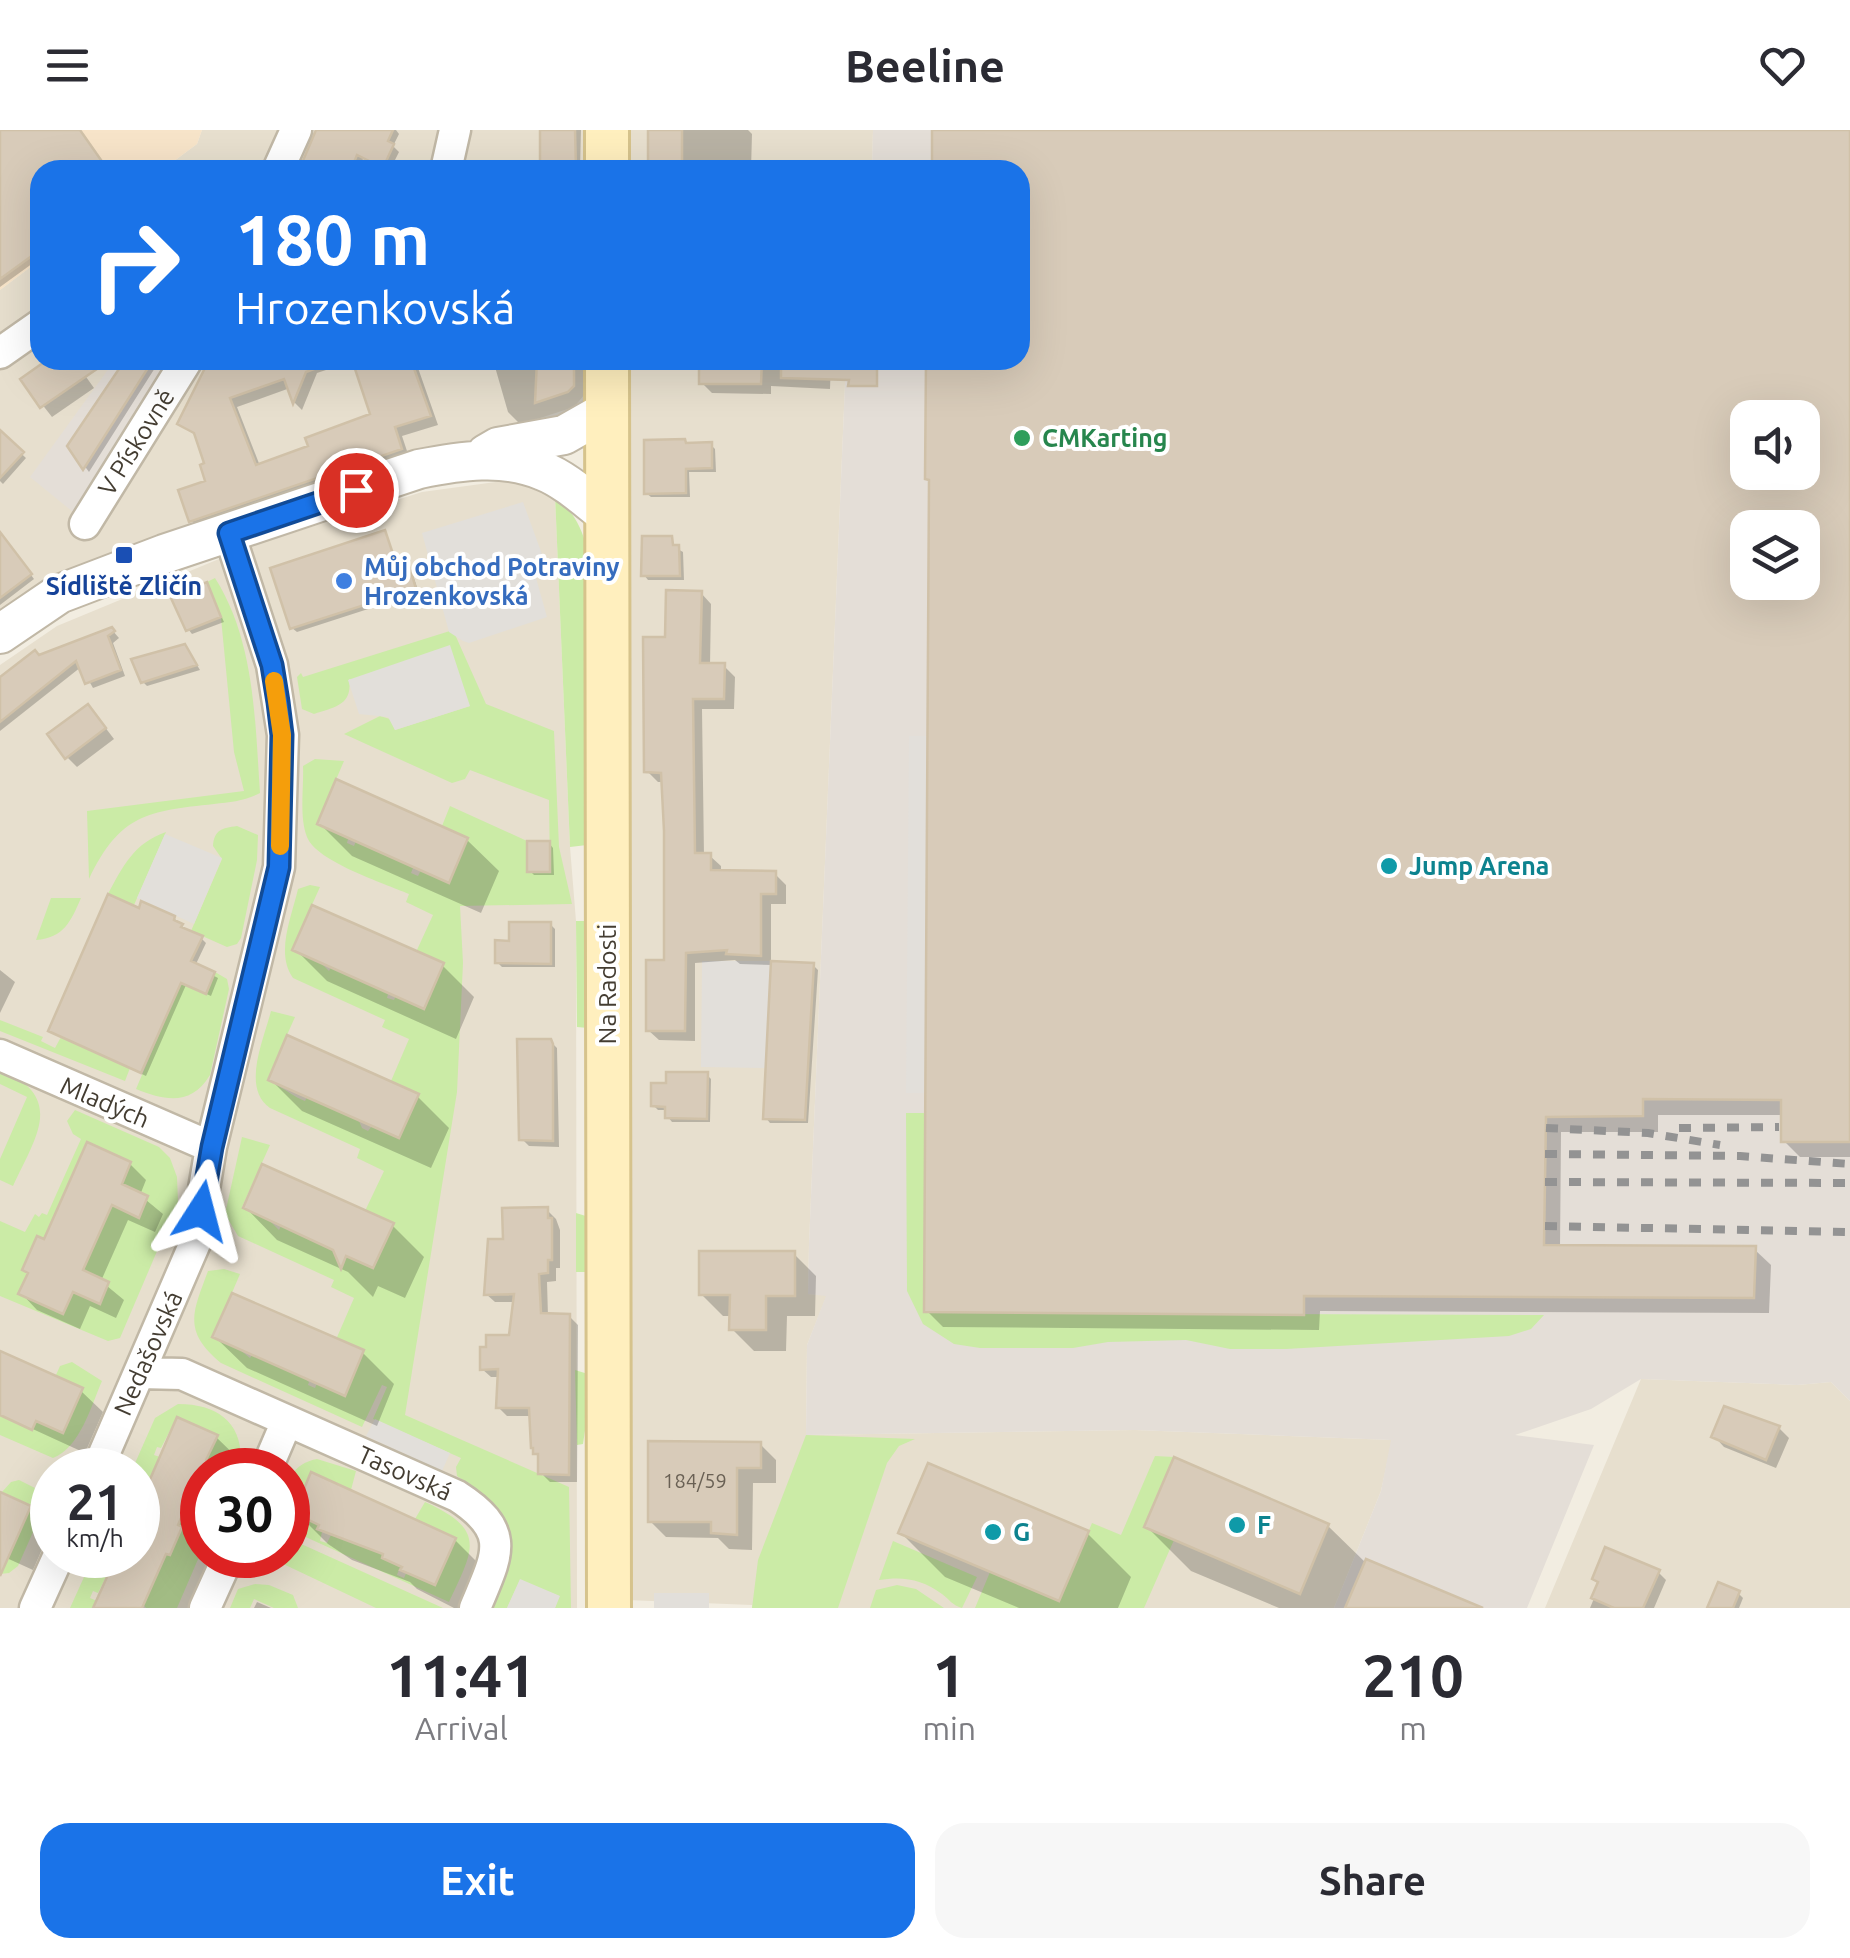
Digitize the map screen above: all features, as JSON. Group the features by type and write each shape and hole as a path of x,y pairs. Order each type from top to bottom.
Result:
{"main road":[{"path":"607,130 607,160"},
{"name":"Na Radosti","path":"607,370 608,1608"}],"street":[{"path":"282,160 296,130"},
{"path":"448,160 455,130"},
{"path":"0,353 30,332"},
{"name":"V Pískovně","path":"85,524 181,370"},
{"path":"0,634 59,594 419,469 492,456 564,435 608,410"},
{"path":"492,456 545,471 607,515"},
{"name":"Nedašovská","path":"107,1448 195,1243 212,1147 279,867 282,735 272,665 229,533"},
{"name":"Mladých","path":"0,1055 212,1147"},
{"name":"Tasovská","path":"140,1373 182,1374 457,1496 484,1514 493,1531 495,1551 475,1608"},
{"path":"275,1448 287,1420"},
{"path":"35,1608 49,1578"},
{"path":"204,1608 218,1578"}],"shaded area":[{"path":"0,130 202,130 197,144 175,160 30,160 30,268 0,290"},
{"path":"202,130 584,130 584,160 175,160 197,144"},
{"path":"630,130 873,130 872,160 630,160"},
{"name":"Jump Arena","path":"873,130 1850,130 1850,1401 1831,1382 1797,1385 1641,1379 1591,1409 1515,1435 1594,1445 1527,1608 1334,1608 1381,1491 1391,1440 1135,1430 806,1435 807,1345 826,1296 808,1294 846,370 1030,370 1030,160 872,160"},
{"path":"30,268 30,370 584,370 585,394 574,407 173,538 0,615 0,290"},
{"path":"108,370 163,370 73,512 30,477"},
{"path":"628,370 846,370 809,1244 808,1294 827,1295 807,1345 806,1435 1135,1430 1392,1440 1381,1491 1334,1608 752,1608 627,1600"},
{"path":"503,481 538,486 555,495 576,921 577,1608 0,1608 0,665 57,626 248,547 422,492"},
{"path":"523,502 543,557 531,560 547,617 469,643 463,641 449,632 422,533"},
{"path":"450,645 470,706 395,730 388,717 359,714 348,680"},
{"path":"909,736 928,736 926,1093 906,1093"},
{"path":"165,834 222,858 194,924 137,898"},
{"path":"702,961 771,961 766,1068 701,1067"},
{"path":"1641,1379 1797,1385 1831,1382 1850,1401 1850,1608 1545,1608"},
{"path":"375,1419 450,1453 442,1471 366,1436"},
{"path":"520,1579 560,1596 555,1608 507,1608"},
{"path":"654,1593 709,1593 709,1608 654,1608"}],"green space":[{"path":"555,495 576,519 587,549 587,845 570,847"},
{"path":"215,578 238,628 251,682 260,793 238,801 171,810 138,820 112,841 89,879 87,811 244,791 234,752 221,618 207,582"},
{"path":"453,630 486,704 554,731 559,847 572,904 460,906 463,963 457,1092 405,1415 569,1487 571,1608 555,1608 559,1596 520,1580 507,1608 485,1608 496,1510 479,1491 457,1476 461,1458 373,1419 387,1387 382,1385 362,1427 221,1363 200,1341 194,1320 208,1271 224,1269 240,1274 213,1337 250,1358 252,1355 304,1377 315,1388 354,1298 331,1287 334,1280 238,1236 225,1214 242,1137 270,1145 242,1207 269,1220 279,1230 281,1226 338,1253 384,1171 357,1158 360,1149 270,1108 261,1099 257,1063 271,1011 295,1017 267,1080 296,1097 305,1101 307,1097 359,1121 368,1131 372,1126 398,1138 418,1094 391,1081 409,1039 382,1027 385,1020 293,978 288,968 286,934 298,889 320,887 292,949 319,961 329,971 331,967 383,990 387,998 394,1000 433,915 406,902 409,894 337,863 313,846 303,820 303,766 315,759 344,761 317,824 348,839 347,843 354,846 356,841 408,864 413,868 411,873 418,876 467,838 442,826 450,806 527,841 528,872 550,871 549,800 470,770 465,779 452,783 344,734 380,716 390,719 395,730 470,706 349,679 350,688 341,704 314,714 302,709 297,677 301,673 303,677"},
{"path":"237,826 258,835 257,860 241,938 227,947 191,931 222,859 213,846 215,836 223,829"},
{"path":"166,832 134,905 108,894 138,849"},
{"path":"51,898 81,898 60,932 36,940"},
{"path":"576,921 588,921 588,1028 577,1027"},
{"path":"215,972 227,979 229,989 210,1075 195,1092 177,1098 136,1089 181,983 206,994"},
{"path":"0,1020 43,1037 41,1041 55,1048 61,1037 130,1068 125,1081 0,1031"},
{"path":"0,1069 33,1092 39,1106 36,1135 13,1186 0,1180 0,1159 27,1097 0,1084"},
{"path":"75,1110 159,1147 170,1158 177,1177 178,1202 120,1338 108,1341 0,1296 0,1221 25,1232 35,1214 47,1215 81,1139 73,1134 67,1121","holes":["86,1142 131,1161 122,1184 148,1196 139,1217 112,1205 83,1270 109,1282 100,1303 73,1292 63,1314 19,1294 28,1273 22,1269 37,1236 44,1239"]},
{"path":"906,1113 926,1113 924,1313 1544,1315 1531,1329 1509,1336 1286,1349 1230,1349 1186,1340 1108,1342 1073,1348 980,1348 954,1344 923,1324 907,1291"},
{"path":"576,1213 589,1217 589,1272 576,1272"},
{"path":"72,1362 102,1381 84,1425 70,1445 30,1448 0,1435 0,1404 32,1429 60,1366"},
{"path":"575,1370 588,1374 589,1403 583,1444 577,1445"},
{"path":"178,1404 207,1408 227,1420 240,1448 211,1448 217,1435 177,1417 161,1448 142,1448 155,1418"},
{"path":"806,1435 915,1439 899,1446 887,1463 838,1608 752,1608 758,1560"},
{"path":"1155,1456 1174,1457 1144,1527 1174,1540 1144,1608 975,1608 990,1572 1059,1601 1092,1523 1121,1535"},
{"path":"317,1459 356,1471 351,1490 310,1475 310,1461"},
{"path":"19,1480 30,1486 30,1506 2,1492"},
{"path":"425,1502 445,1512 459,1522 470,1543 469,1555 449,1602 310,1539 310,1520 322,1532 320,1541 327,1543 331,1535 344,1540 346,1536 383,1553 382,1558 400,1567 397,1575 404,1578 408,1569 434,1584 455,1537 415,1519"},
{"path":"30,1506 30,1539 18,1566 9,1573 0,1574 0,1545"},
{"path":"180,1520 180,1578 190,1578 177,1608 146,1608 143,1604 155,1578 160,1578 160,1567 166,1554 170,1554"},
{"path":"893,1541 977,1577 962,1608 920,1582 879,1580"},
{"path":"310,1548 443,1608 376,1608 310,1577"},
{"path":"84,1578 106,1578 98,1593 93,1591 90,1598 97,1601 93,1608 70,1608"},
{"path":"255,1584 293,1595 298,1608 274,1608 254,1599 250,1608 230,1608 238,1589"},
{"path":"897,1585 916,1589 944,1608 870,1608 876,1590"}],"building":[{"path":"0,130 80,130 101,160 30,160 30,257 0,279"},
{"path":"316,130 393,130 388,141 394,144 387,160 367,160 357,155 355,160 303,160"},
{"path":"540,130 575,130 576,160 540,160"},
{"path":"648,130 682,130 682,160 648,160"},
{"name":"Jump Arena","path":"932,130 1850,130 1850,1142 1781,1142 1781,1100 1643,1099 1643,1116 1546,1117 1544,1245 1756,1246 1754,1298 1304,1296 1304,1315 924,1312 929,480 925,479 926,370 1030,370 1030,160 932,160"},
{"path":"33,370 95,370 40,408 20,379"},
{"path":"118,370 147,370 83,470 67,446"},
{"path":"204,370 311,370 306,372 293,404 284,379 230,398 256,465 308,446 305,438 370,414 355,370 415,370 431,416 395,427 402,449 189,522 178,490 205,481 200,465 204,463 194,433 177,424"},
{"path":"537,370 574,370 574,386 568,392 535,403"},
{"path":"699,370 762,370 761,384 699,384"},
{"path":"781,370 877,370 877,386 848,386 849,380 781,378"},
{"path":"0,430 24,452 0,478"},
{"path":"685,439 686,443 712,442 712,468 686,469 686,493 644,494 644,440"},
{"name":"Můj obchod Potraviny Hrozenkovská","path":"385,530 395,560 406,556 417,592 393,600 392,596 290,629 270,568"},
{"path":"0,532 32,574 0,598"},
{"path":"642,536 672,536 673,545 679,545 680,576 641,576"},
{"path":"207,582 221,617 186,631 170,596"},
{"path":"666,590 702,591 700,663 725,663 724,699 693,699 695,853 711,853 711,870 776,871 776,894 761,894 761,956 726,954 727,950 686,953 685,1031 646,1031 646,960 664,960 664,831 661,773 644,772 643,637 665,637"},
{"path":"112,627 115,631 108,636 121,670 85,684 76,661 0,722 0,677 35,650 39,655"},
{"path":"185,644 197,665 141,683 131,659"},
{"path":"88,704 106,728 65,759 47,734"},
{"path":"336,779 468,838 449,883 317,824"},
{"path":"527,841 550,841 550,872 527,872"},
{"path":"108,894 139,908 141,901 175,916 174,920 183,924 181,927 203,936 191,961 215,972 206,994 181,983 141,1073 48,1031"},
{"path":"312,905 444,963 424,1009 292,950"},
{"path":"509,922 551,922 551,964 495,963 495,940 509,941"},
{"path":"771,961 814,963 805,1120 763,1119"},
{"path":"287,1035 419,1094 399,1138 268,1080"},
{"path":"517,1039 551,1039 553,1044 553,1141 519,1140"},
{"path":"666,1072 708,1072 707,1119 665,1118 665,1107 651,1106 651,1083 666,1083"},
{"path":"87,1142 131,1162 122,1184 148,1196 139,1218 112,1205 83,1270 109,1282 100,1304 73,1292 63,1314 18,1294 28,1273 22,1270 37,1236 44,1239"},
{"path":"262,1164 394,1223 373,1268 346,1256 341,1269 333,1250 243,1208"},
{"path":"548,1207 548,1218 552,1218 552,1260 548,1260 548,1273 539,1274 541,1313 570,1314 569,1475 538,1474 538,1454 533,1454 531,1448 529,1408 496,1408 498,1369 480,1370 480,1347 486,1347 486,1335 509,1335 514,1294 484,1295 488,1239 503,1239 502,1208"},
{"path":"699,1251 795,1251 795,1296 766,1296 766,1330 729,1330 730,1295 699,1295"},
{"path":"232,1293 364,1350 345,1396 212,1337"},
{"path":"0,1351 83,1388 63,1433 36,1421 32,1430 0,1415"},
{"path":"1724,1406 1780,1426 1766,1460 1711,1437"},
{"path":"177,1417 218,1435 212,1448 180,1448 180,1532 160,1568 160,1456"},
{"path":"648,1441 761,1442 761,1468 737,1468 737,1535 711,1533 711,1522 648,1522"},
{"name":"F","path":"1174,1457 1329,1524 1300,1594 1144,1527"},
{"name":"G","path":"928,1463 1089,1531 1059,1601 898,1533"},
{"path":"310,1474 456,1538 435,1585 400,1570 402,1567 382,1558 383,1554 317,1529 319,1525 310,1521"},
{"path":"0,1492 30,1508 0,1576"},
{"path":"1605,1547 1660,1570 1643,1608 1614,1608 1591,1598 1598,1582 1592,1579"},
{"path":"1366,1559 1483,1608 1345,1608"},
{"path":"107,1578 155,1578 142,1608 93,1608"},
{"path":"1718,1582 1740,1591 1733,1608 1707,1608"}],"railway":[{"path":"1679,1128 1779,1127"},
{"path":"1546,1128 1648,1133 1720,1145"},
{"path":"1545,1154 1740,1156 1850,1164"},
{"path":"1545,1182 1850,1183"},
{"path":"1545,1226 1850,1232"}],"slow traffic":[{"path":"274,681 282,735 280,846"}],"place":[{"name":"CMKarting","path":"1022,438"},
{"name":"Sídliště Zličín","path":"124,555"},
{"name":"Můj obchod Potraviny Hrozenkovská","path":"344,581"},
{"name":"Jump Arena","path":"1389,866"},
{"name":"F","path":"1237,1525"},
{"name":"G","path":"993,1532"}],"route":[{"path":"201,1211 212,1147 279,867 282,735 278,702 272,665 229,533 356,490"}]}
